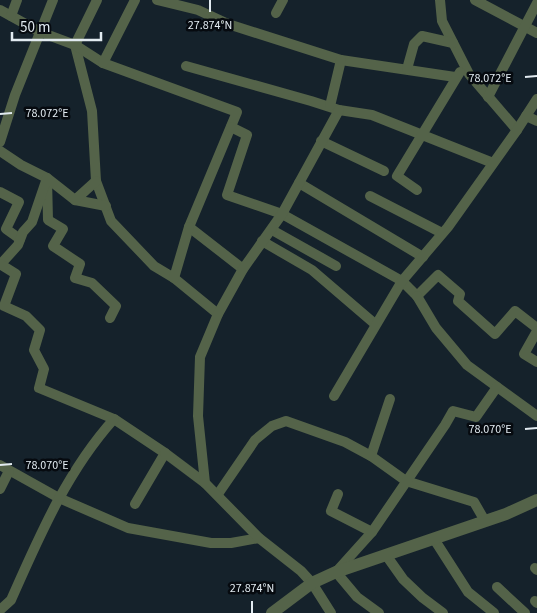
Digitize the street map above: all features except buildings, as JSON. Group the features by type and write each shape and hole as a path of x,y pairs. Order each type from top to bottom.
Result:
{"street":[{"path":"11,16 17,0"},
{"path":"0,142 15,95 53,0"},
{"path":"97,0 75,45 92,111 96,181 111,221 154,266 174,278 218,314"},
{"path":"104,63 135,0"},
{"path":"157,0 198,10 228,24 341,60 455,77"},
{"path":"276,13 283,0"},
{"path":"440,0 442,21 468,74 518,130"},
{"path":"475,0 537,33"},
{"path":"488,97 537,3"},
{"path":"0,10 40,32 75,45 104,63 237,112 189,227 174,278"},
{"path":"407,69 414,44 422,36 453,43"},
{"path":"205,483 198,416 200,357 218,314 243,269 282,214 321,141 334,108 341,60"},
{"path":"186,66 334,108 372,115 493,162"},
{"path":"418,190 397,176 455,77 465,66"},
{"path":"334,396 402,281 442,233 518,130 537,99"},
{"path":"526,116 537,121"},
{"path":"230,127 247,135 227,195 282,214 402,281 417,296 436,328 467,365 537,416"},
{"path":"321,141 384,171"},
{"path":"0,151 21,165 47,178 75,200 106,206"},
{"path":"47,178 32,222 23,232 18,245 0,264 16,274 4,306 26,316 40,330 34,350 44,369 39,388 114,419 205,483 218,494 259,538 301,571 331,613"},
{"path":"47,178 48,220 63,229 52,246 80,264 75,278 92,283 116,306 110,318"},
{"path":"75,200 96,181"},
{"path":"299,184 422,257"},
{"path":"0,192 19,202 6,229 20,239"},
{"path":"370,196 442,233"},
{"path":"189,227 243,269"},
{"path":"272,230 336,266"},
{"path":"262,240 312,270 375,324"},
{"path":"417,296 438,275 460,294 458,301 495,334 515,312 537,330 524,354 537,362"},
{"path":"336,572 372,532 445,425 452,411 476,417 497,387"},
{"path":"371,456 390,399"},
{"path":"0,610 11,600 59,498 93,446 114,419"},
{"path":"218,494 255,440 272,426 286,421 345,442 371,456 406,482 474,502 485,522"},
{"path":"135,504 165,454"},
{"path":"0,489 4,468 59,498 128,528 211,543 231,543 259,538"},
{"path":"338,494 331,511 372,532"},
{"path":"272,613 312,584 336,572 485,522 537,500"},
{"path":"434,539 468,592 494,613"},
{"path":"386,555 403,579 443,613"},
{"path":"336,572 357,597 379,613"},
{"path":"498,587 524,613"}]}
